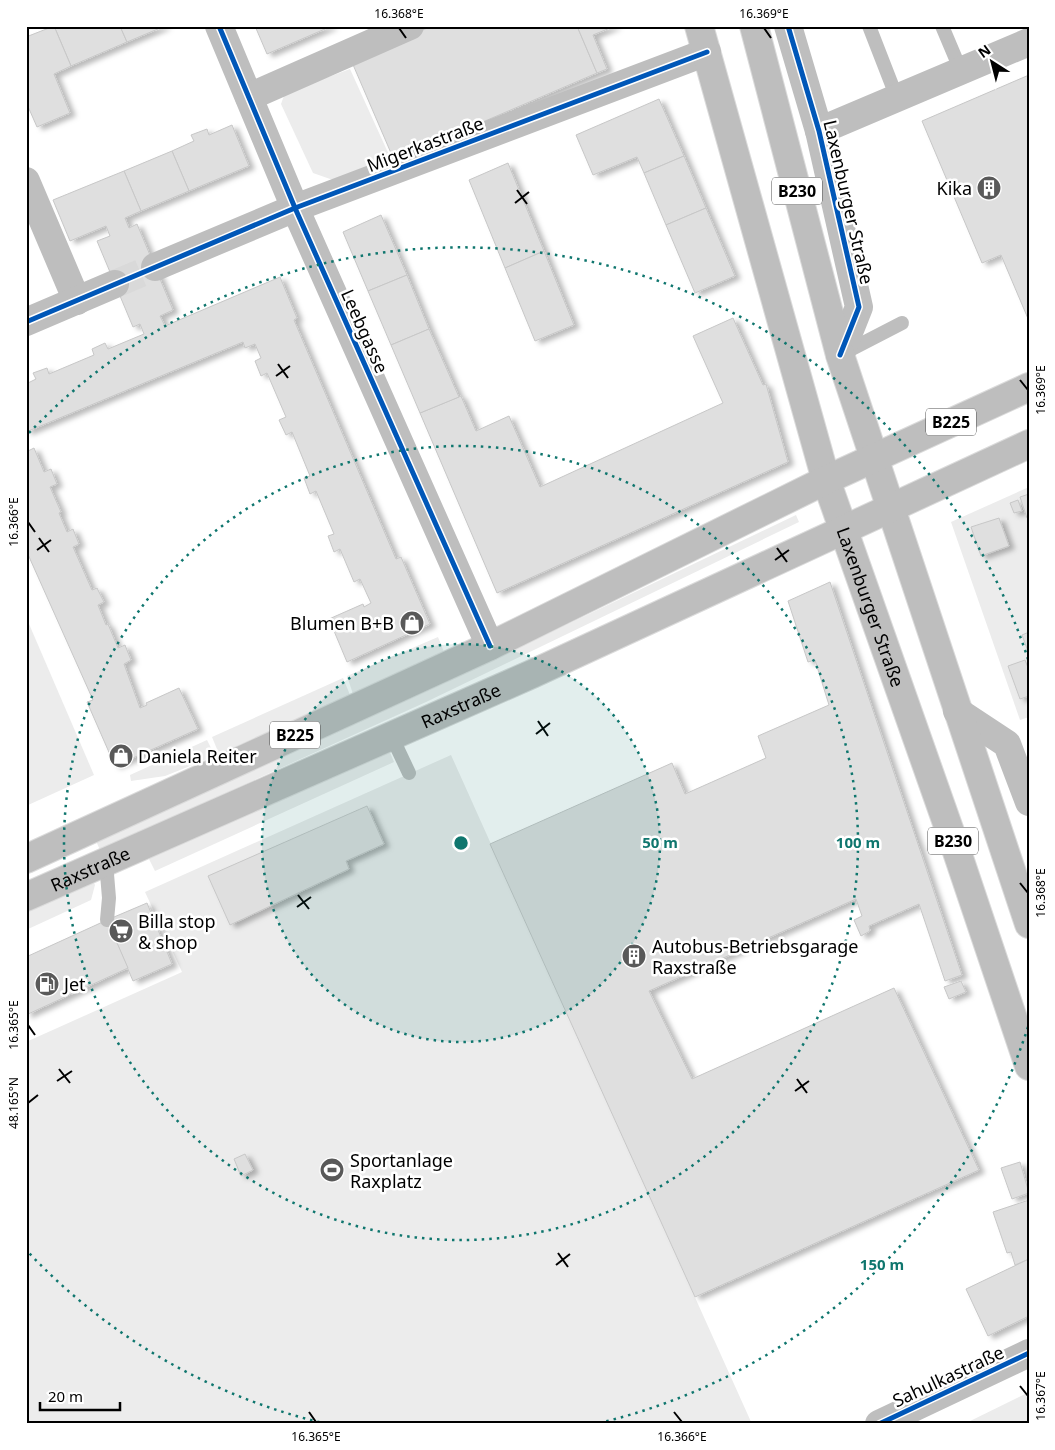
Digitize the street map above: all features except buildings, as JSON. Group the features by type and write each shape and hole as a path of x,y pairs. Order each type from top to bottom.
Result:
{"main road":[{"name":"Leebgasse","path":"219,26 295,208 490,646"},
{"path":"248,97 410,26"},
{"name":"B230","path":"754,26 840,355 1029,924"},
{"name":"Laxenburger Straße","path":"788,26 819,131 859,307 840,355"},
{"name":"Laxenburger Straße","path":"703,39 826,480 954,843 1029,1066"},
{"name":"Migerkastraße","path":"155,267 703,39"},
{"path":"819,131 1029,42"},
{"path":"26,181 77,301"},
{"path":"26,322 115,284"},
{"name":"B225","path":"826,480 1029,387"},
{"name":"B225","path":"891,507 1029,444"},
{"name":"Raxstraße","path":"26,859 490,646 826,480"},
{"name":"Raxstraße","path":"26,897 392,737 891,507"},
{"path":"957,711 1007,744 1029,802"},
{"name":"Sahulkastraße","path":"880,1424 1029,1353"}],"lane":[{"path":"869,26 897,98"},
{"path":"942,26 961,71"},
{"path":"840,355 902,323"},
{"path":"392,737 409,773"},
{"path":"106,862 110,898 107,920"}],"shaded area":[{"path":"350,69 390,157 333,180 313,173 281,104 285,93"},
{"path":"1029,487 1029,717 1020,720 951,522"},
{"path":"796,515 799,522 426,702 100,850 96,841 432,689"},
{"path":"26,617 94,775 26,806"},
{"path":"438,637 444,652 353,694 347,676"},
{"path":"343,678 350,695 219,754 212,737"},
{"path":"207,740 215,756 165,776 131,781 130,775"},
{"path":"389,750 394,762 155,871 148,857"},
{"name":"Sportanlage Raxplatz","path":"451,755 752,1424 26,1424 26,1042 182,972 145,892"},
{"path":"94,883 91,900 26,930 26,912"},
{"path":"1029,1392 1029,1424 964,1424"}],"tunnel":[{"path":"115,284 155,267"}],"cycle path":[{"path":"219,26 295,208 490,646"},
{"path":"788,26 819,131 859,307 840,355"},
{"path":"26,322 295,208 707,52"},
{"path":"879,1424 1029,1353"}],"place":[{"name":"Kika","path":"989,188"},
{"name":"Blumen B+B","path":"412,623"},
{"name":"Daniela Reiter","path":"121,756"},
{"name":"Billa stop & shop","path":"121,931"},
{"name":"Autobus-Betriebsgarage Raxstraße","path":"634,956"},
{"name":"Jet","path":"47,984"},
{"name":"Sportanlage Raxplatz","path":"332,1170"}]}
